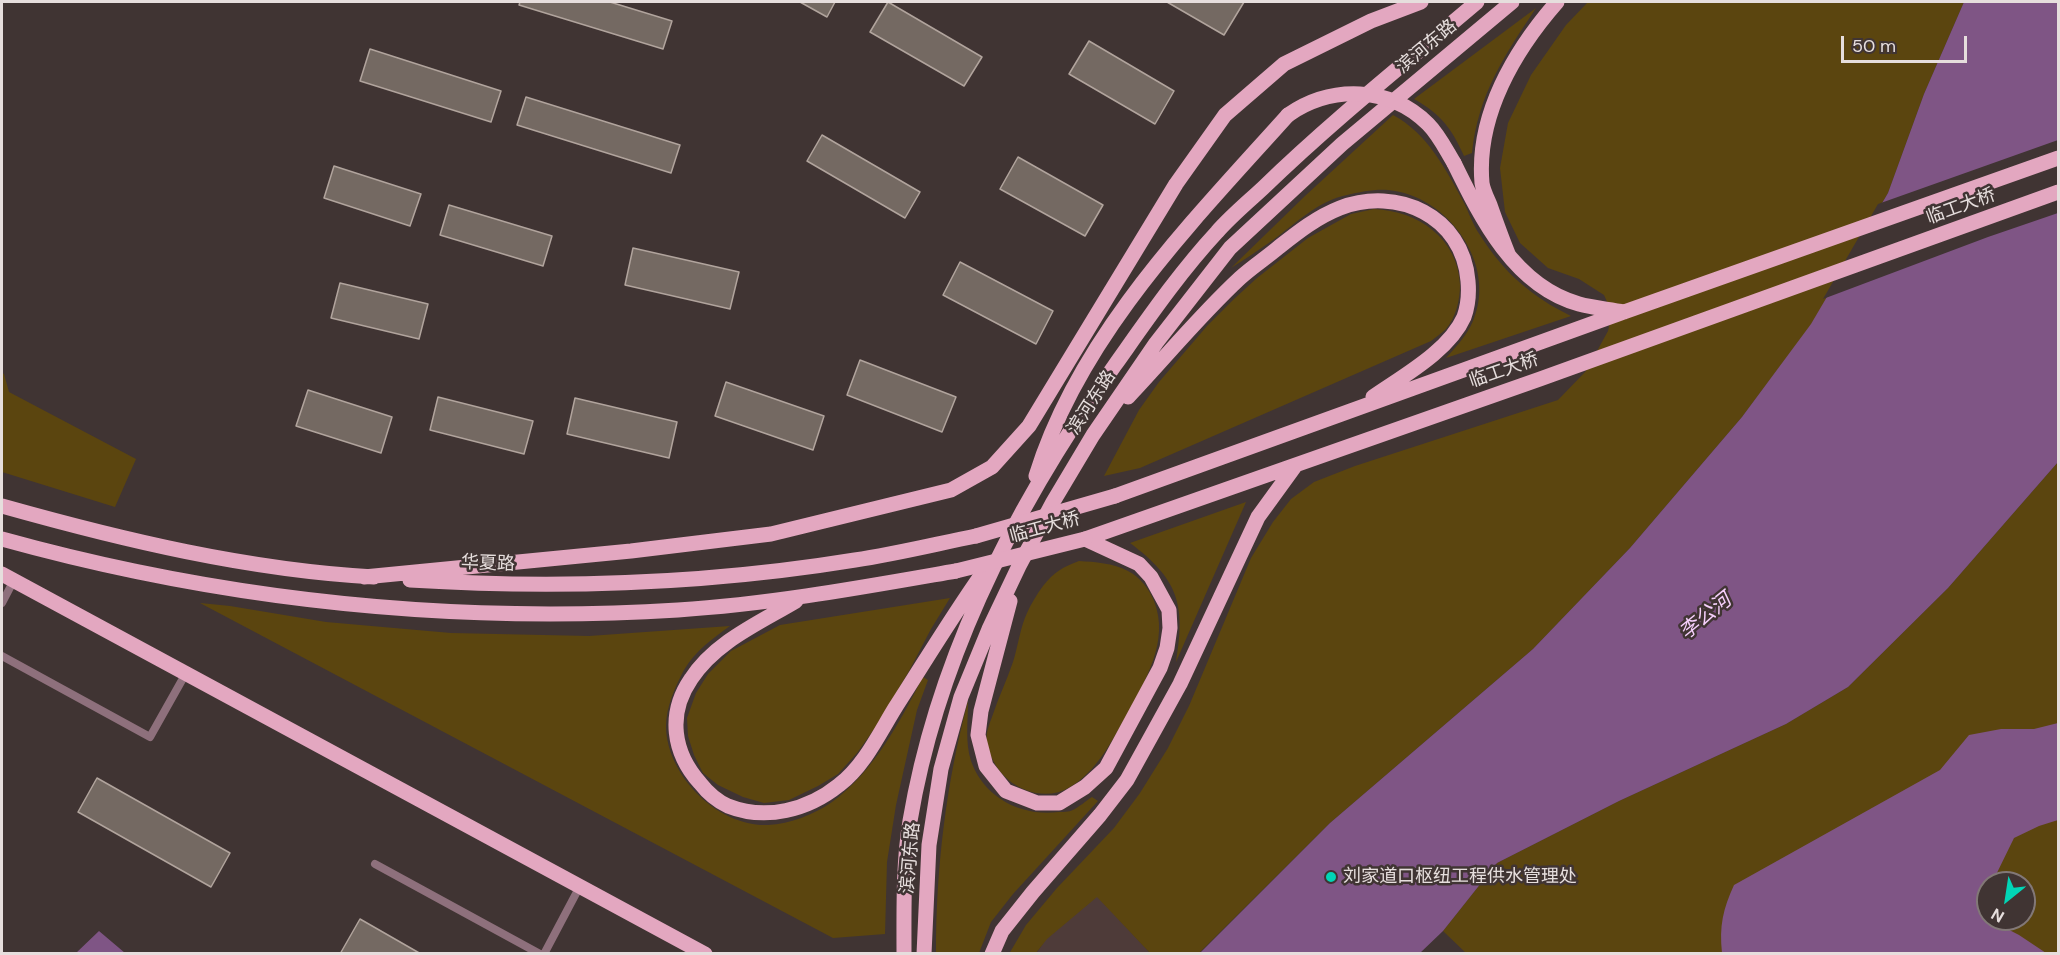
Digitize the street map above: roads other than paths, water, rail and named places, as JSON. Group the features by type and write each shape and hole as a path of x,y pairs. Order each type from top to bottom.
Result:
{"main road":[{"path":"364,577 631,551 771,534 951,490 992,467 1029,426 1176,184 1226,115 1284,64 1371,21 1421,2"},
{"name":"滨河东路","path":"904,954 904,898 910,822 928,738 950,666 977,601 1029,497 1102,382 1152,313 1217,232 1300,152 1477,2"},
{"name":"滨河东路","path":"924,954 929,845 941,769 961,697 989,628 1019,566 1053,502 1093,435 1156,343 1230,248 1342,144 1512,2"},
{"path":"1509,256 1482,185 1486,130 1512,63 1557,2"},
{"path":"1029,497 1042,456 1063,406 1098,347 1133,295 1197,216 1288,115 1300,106 1315,100 1344,93 1376,96 1393,100 1410,109 1437,134 1474,204 1509,256 1528,276 1550,291 1577,303 1624,312"},
{"name":"临工大桥","path":"976,536 1115,496 2058,158"},
{"name":"临工大桥","path":"802,597 956,571 1085,539 1540,379 2058,192"},
{"path":"1093,435 1240,278 1312,222 1340,208 1367,200 1396,202 1422,210 1444,227 1459,247 1467,270 1469,293 1465,315 1455,334 1440,349 1358,408"},
{"path":"992,954 1002,931 1127,780 1180,684 1258,517 1295,466"},
{"name":"华夏路","path":"2,506 72,526 168,548 266,565 364,577 487,585 610,584 733,576 844,562 976,536"},
{"path":"802,597 727,641 690,679 682,695 677,712 676,737 682,758 708,793 727,805 751,812 774,813 793,810 812,802 840,785 867,753 957,610 1008,537"},
{"path":"2,539 67,557 188,583 310,601 432,612 556,615 679,610 802,597"},
{"path":"1019,566 981,711 978,735 986,766 1006,791 1037,803 1059,803 1085,787 1106,768 1160,668 1167,648 1170,628 1169,610 1151,577 1139,564 1085,539"},
{"path":"8,577 580,885 696,951"}],"lane":[{"path":"2,603 8,577"},
{"path":"2,656 150,737 186,673"},
{"path":"375,864 542,954 580,885"}],"water":[{"name":"李公河","path":"1964,2 2058,2 2058,462 1948,588 1848,687 1786,724 1619,801 1497,863 1443,931 1420,953 1199,954 1330,823 1533,649 1630,548 1742,417 1811,324 1888,193 1924,94"},
{"path":"2058,723 2058,820 2014,838 1998,871 1976,871 1976,931 2011,931 2046,953 1722,953 1723,918 1734,885 1940,770 1969,735 2001,729 2034,729"},
{"path":"99,931 125,953 76,953"}],"place":[{"name":"刘家道口枢纽工程供水管理处","path":"1331,877"}]}
